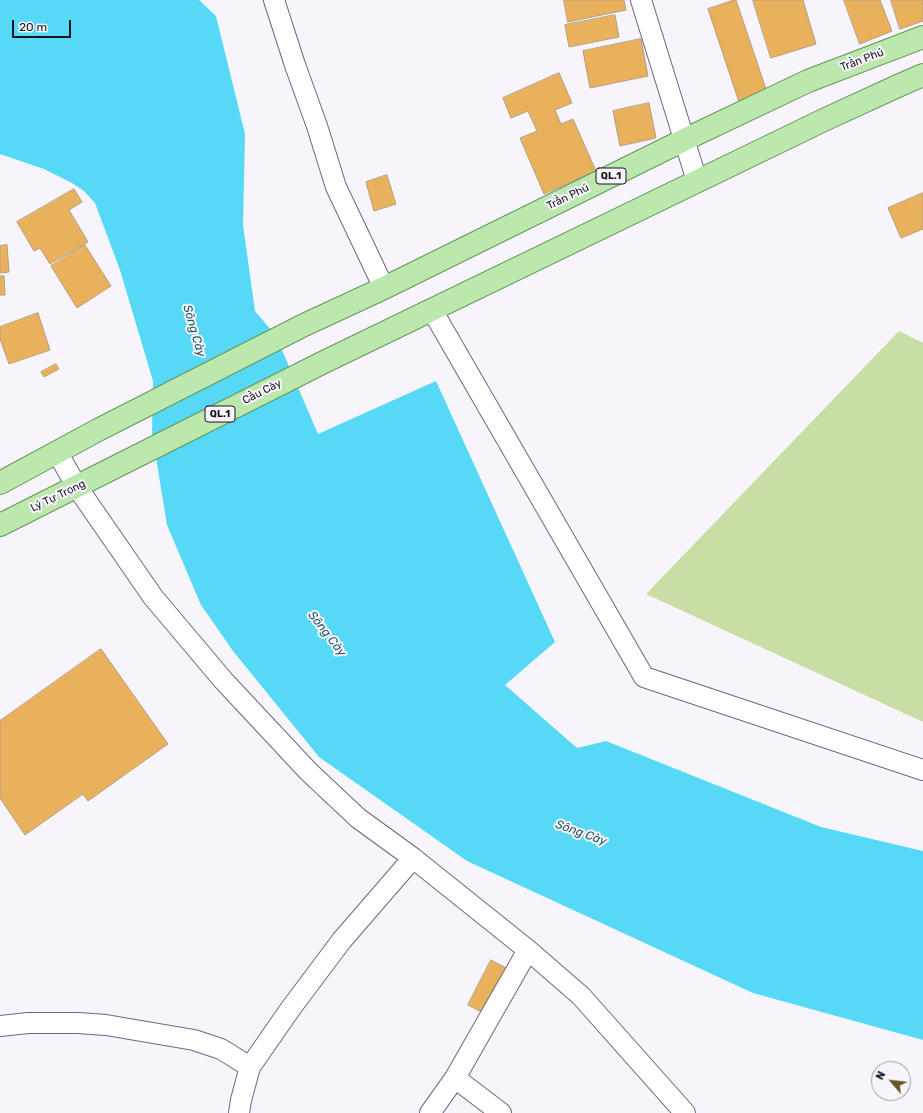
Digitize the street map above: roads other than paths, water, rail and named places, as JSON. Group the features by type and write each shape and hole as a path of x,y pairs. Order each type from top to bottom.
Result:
{"main road":[{"name":"Trần Phú","path":"57,452 304,325 384,288 684,140 808,81 923,37"},
{"name":"QL.1","path":"432,310 836,114 923,75"},
{"name":"Cầu Cày","path":"116,466 432,310"},
{"name":"QL.1","path":"0,483 57,452"},
{"name":"Lý Tự Trọng","path":"0,525 116,466"}],"street":[{"path":"274,0 336,187 384,288"},
{"path":"641,0 697,181"},
{"path":"432,310 644,676 923,770"},
{"path":"57,452 77,487 153,597 223,680 308,771 358,818 412,858 528,950 581,996 674,1109"},
{"path":"239,1113 250,1066 295,1002 338,945 412,858"},
{"path":"430,1113 454,1078 528,950"},
{"path":"0,1026 28,1023 78,1023 114,1026 194,1040 221,1049 250,1066"},
{"path":"454,1078 501,1113"}],"water":[{"name":"Sông Cày","path":"0,0 199,0 216,16 245,134 243,225 255,311 276,336 318,434 436,381 555,642 505,685 577,748 606,741 821,827 923,851 923,1040 753,993 467,861 319,757 233,651 201,605 167,525 152,433 153,381 120,270 95,203 84,191 72,183 44,169 0,154"}]}
